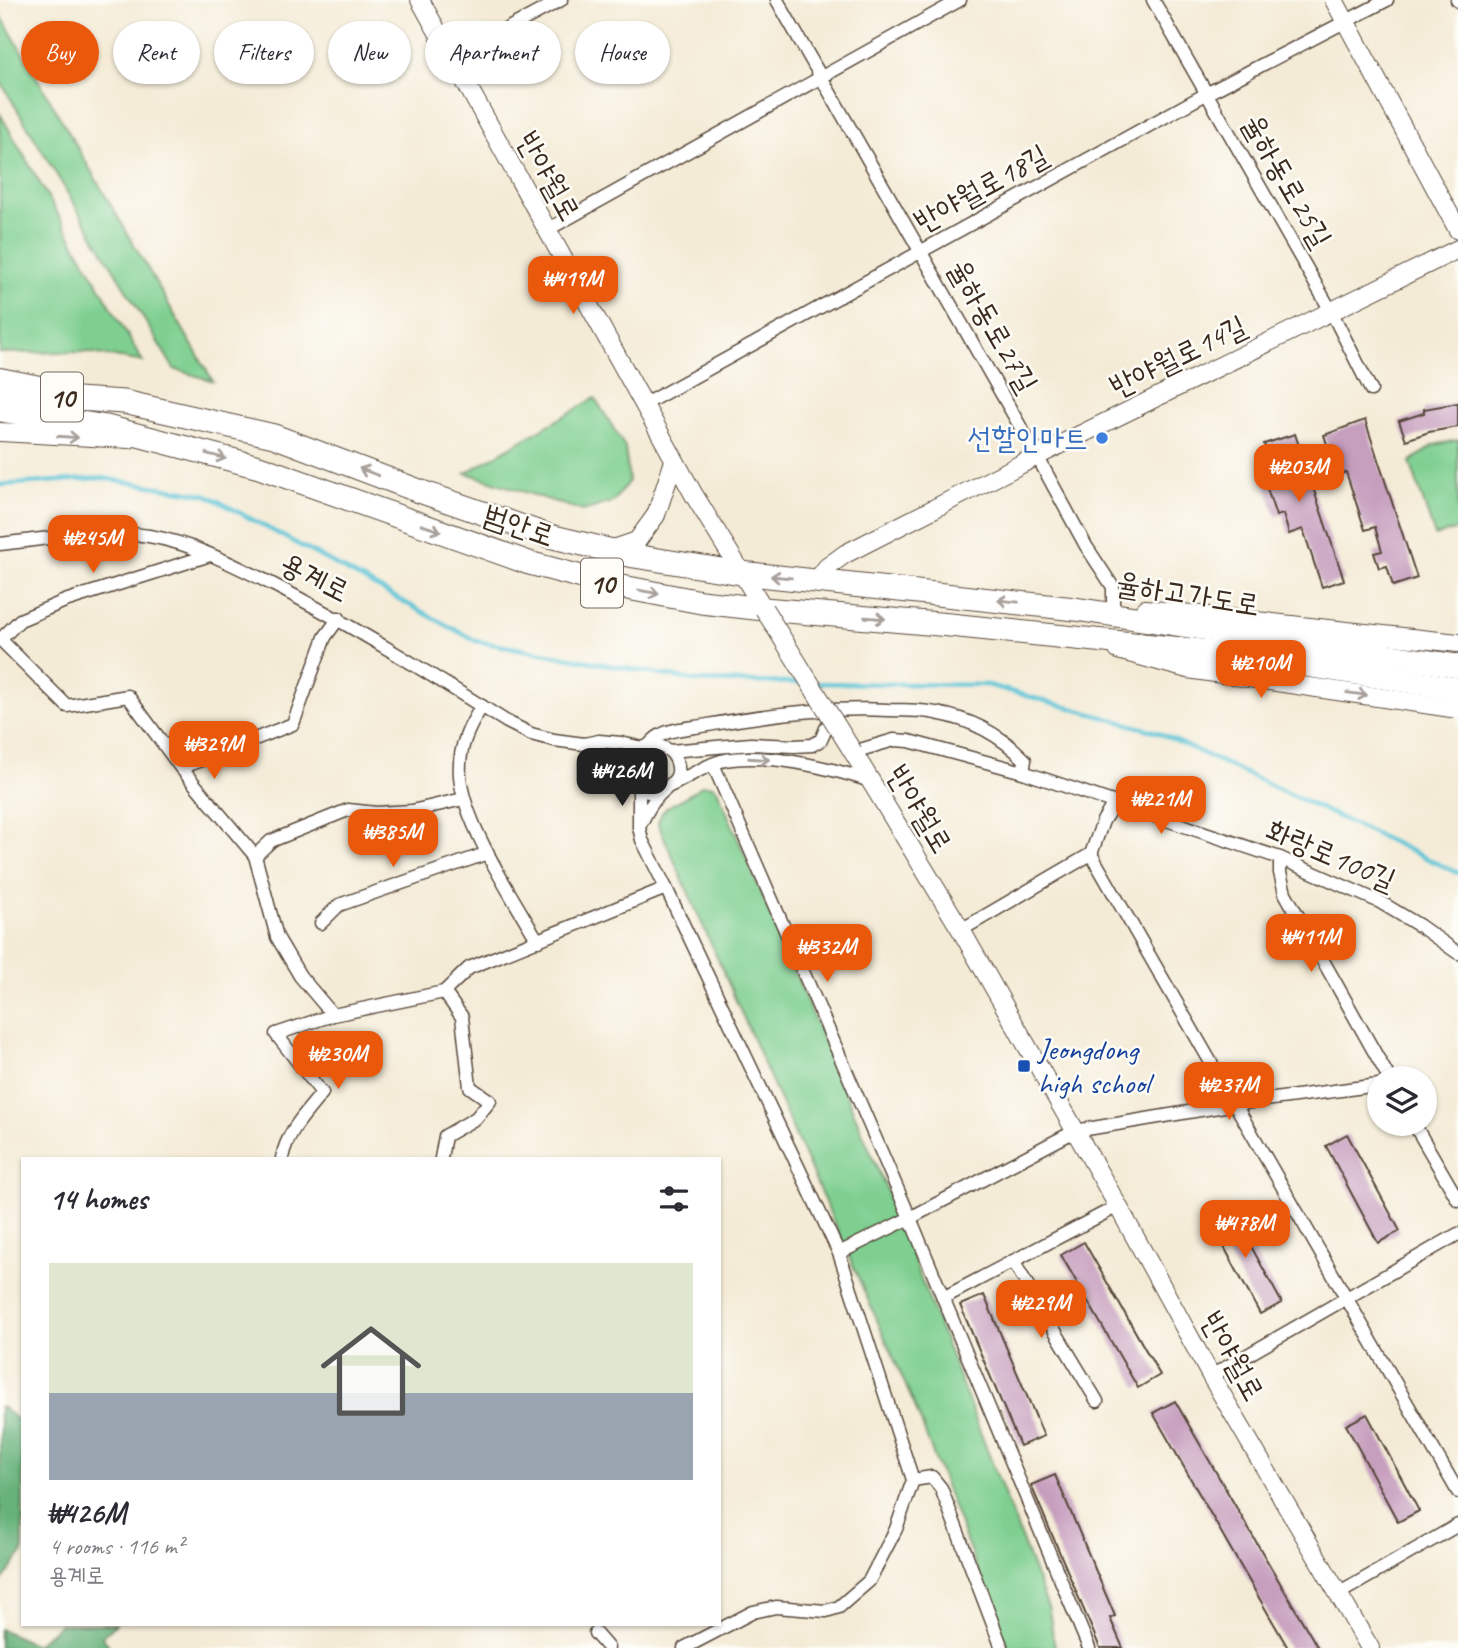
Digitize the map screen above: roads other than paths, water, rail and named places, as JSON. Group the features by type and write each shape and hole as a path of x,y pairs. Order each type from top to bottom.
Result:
{"highway":[{"name":"범안로","path":"0,394 124,402 274,436 419,491 550,536 611,550 741,573 1075,609"},
{"name":"범안로","path":"0,410 107,427 259,467 529,563 612,585 764,609 1074,638"},
{"name":"율하고가도로","path":"1075,609 1458,666"},
{"name":"율하고가도로","path":"1074,638 1250,656 1458,689"}],"main road":[{"name":"반야월로","path":"420,0 432,21"},
{"path":"1334,0 1458,230"},
{"name":"반야월로","path":"466,84 674,461 961,930 1211,1376 1370,1648"},
{"name":"반야월로14길","path":"817,580 845,554 1037,456 1458,249"},
{"path":"0,377 124,402"},
{"path":"0,432 92,438 150,438"},
{"path":"611,550 637,541 656,515 674,461"},
{"path":"1075,609 1113,606 1458,643"},
{"path":"1074,638 1188,669 1458,709"}],"street":[{"path":"522,21 561,0"},
{"name":"율하동로27길","path":"777,0 1086,546 1112,587 1113,606"},
{"path":"547,230 960,0"},
{"name":"율하동로25길","path":"1153,0 1331,311 1371,390"},
{"name":"반야월로18길","path":"643,405 1206,94 1387,0"},
{"name":"용계로","path":"0,544 94,533 150,536 179,543 210,555 339,618 531,734 584,744 614,762 636,785"},
{"path":"210,555 65,601 20,620 0,640 67,706 128,696 181,768 255,856 277,937 300,975 333,1015"},
{"path":"181,768 293,724 325,637 339,618"},
{"path":"482,706 463,742 460,776 463,799 488,853 538,941"},
{"path":"684,1648 753,1612 776,1606 826,1611 839,1607 869,1581 896,1529 913,1480 839,1253 642,840 636,785 630,774 632,759 663,733 794,712 862,709 935,713 962,719 1011,745 1024,760 1023,772"},
{"path":"670,751 751,744 794,747 812,745 821,740 831,717"},
{"name":"화랑로100길","path":"853,752 894,740 909,741 1023,772 1280,858 1380,902 1458,953"},
{"name":"용계로","path":"584,744 599,741 645,747"},
{"path":"645,747 656,745 670,751 675,757 678,772 672,785"},
{"path":"639,827 647,810 661,793 713,764 746,758 770,760 842,772 871,781"},
{"path":"713,764 910,1219 1089,1648"},
{"path":"636,785 653,794 661,793"},
{"path":"255,856 271,841 348,810 376,813 412,811 463,799"},
{"path":"961,930 1091,854 1103,821 1114,803"},
{"path":"321,923 339,905 488,853"},
{"path":"1091,854 1458,1492"},
{"path":"1280,858 1280,873 1285,893 1382,1066"},
{"path":"282,1157 294,1126 322,1094 276,1034 333,1015 444,992 469,968 666,888"},
{"path":"440,1157 445,1136 476,1118 490,1101 470,1087 462,1017 444,992"},
{"path":"839,1253 910,1219 1075,1131 1236,1104 1367,1087"},
{"path":"1421,1136 1458,1200"},
{"path":"943,1298 1118,1206"},
{"path":"1211,1376 1458,1234"},
{"path":"1013,1261 1097,1401"},
{"path":"913,1480 932,1478 941,1488 1002,1648"},
{"path":"1338,1594 1458,1525"},
{"path":"595,1633 608,1648"}],"waterway":[{"path":"0,485 102,478 207,495 476,641 697,681 804,683"},
{"path":"816,683 988,685 1157,732 1458,873"}],"place":[{"name":"선할인마트","path":"1102,438"},
{"name":"Jeongdong high school","path":"1024,1066"}]}
